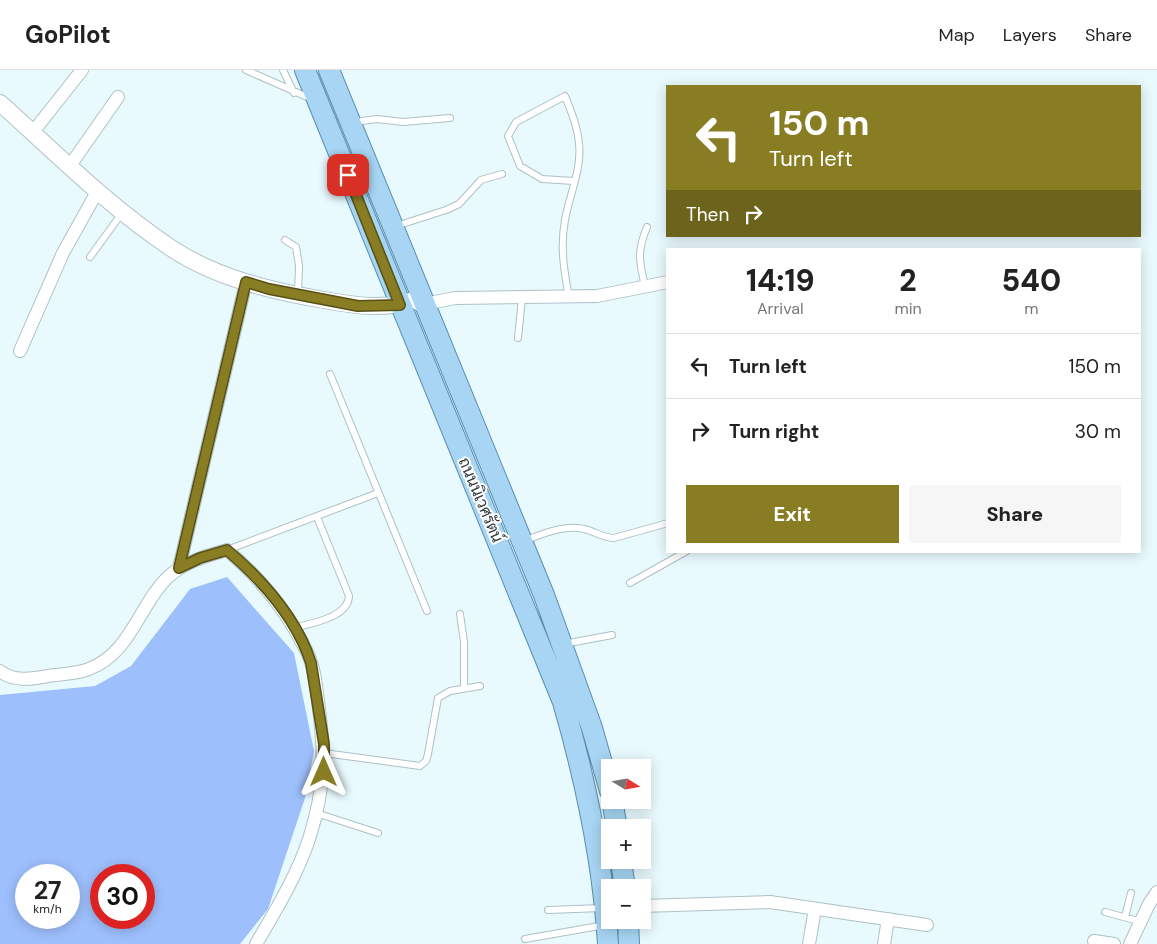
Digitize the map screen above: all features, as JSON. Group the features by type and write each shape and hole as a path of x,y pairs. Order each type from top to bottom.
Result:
{"main road":[{"name":"ถนนนิเวศรัตน์","path":"305,70 563,702 586,786 597,840 602,879"},
{"name":"ถนนนิเวศรัตน์","path":"329,70 522,541 562,644 592,728 601,760"},
{"path":"628,929 629,944"}],"street":[{"path":"33,132 82,70"},
{"path":"69,167 118,97"},
{"path":"0,104 97,192 172,249 214,270 246,282 298,296 358,306 402,308 423,300 455,298 597,296 666,282"},
{"path":"20,351 63,253 97,192"},
{"path":"179,568 246,282"},
{"path":"0,671 14,679 79,672 97,665 123,644 153,595 179,568 200,558 227,550 265,587 294,628 307,651 311,663 324,753 324,772 310,837 291,882 259,943"},
{"path":"1130,944 1157,892"},
{"path":"651,906 770,902 928,925"},
{"path":"810,944 815,909"},
{"path":"884,944 888,918"},
{"path":"1094,941 1114,944"}],"lane":[{"path":"246,70 294,93 318,101"},
{"path":"283,70 294,93"},
{"path":"569,297 561,260 564,221 574,181 580,145 565,96 516,122 508,136 520,166 542,179 574,181"},
{"path":"350,122 377,119 403,122 450,118"},
{"path":"392,227 459,204 481,180 502,174"},
{"path":"90,257 123,212"},
{"path":"645,286 638,258 641,241 647,228"},
{"path":"285,240 296,247 299,265 298,296"},
{"path":"518,338 522,298"},
{"path":"330,374 427,611"},
{"path":"227,550 378,493"},
{"path":"294,628 338,612 349,601 346,587 317,517"},
{"path":"522,541 554,531 576,527 607,538 614,538 666,524"},
{"path":"630,583 683,553"},
{"path":"460,614 464,642 464,687"},
{"path":"562,644 612,634"},
{"path":"324,753 420,766 426,761 438,698 441,694 464,687 480,686"},
{"path":"316,813 378,833"},
{"path":"1125,917 1131,893"},
{"path":"548,910 601,923"},
{"path":"1105,912 1142,922"},
{"path":"525,939 601,926"}],"water":[{"path":"227,577 294,653 314,751 305,798 268,909 240,944 0,944 0,695 95,686 131,666 190,589"}],"route":[{"path":"324,772 324,744 311,663 307,651 294,628 270,594 254,574 227,550 200,558 179,568 242,308 246,282 298,296 358,306 400,305 348,175"}]}
